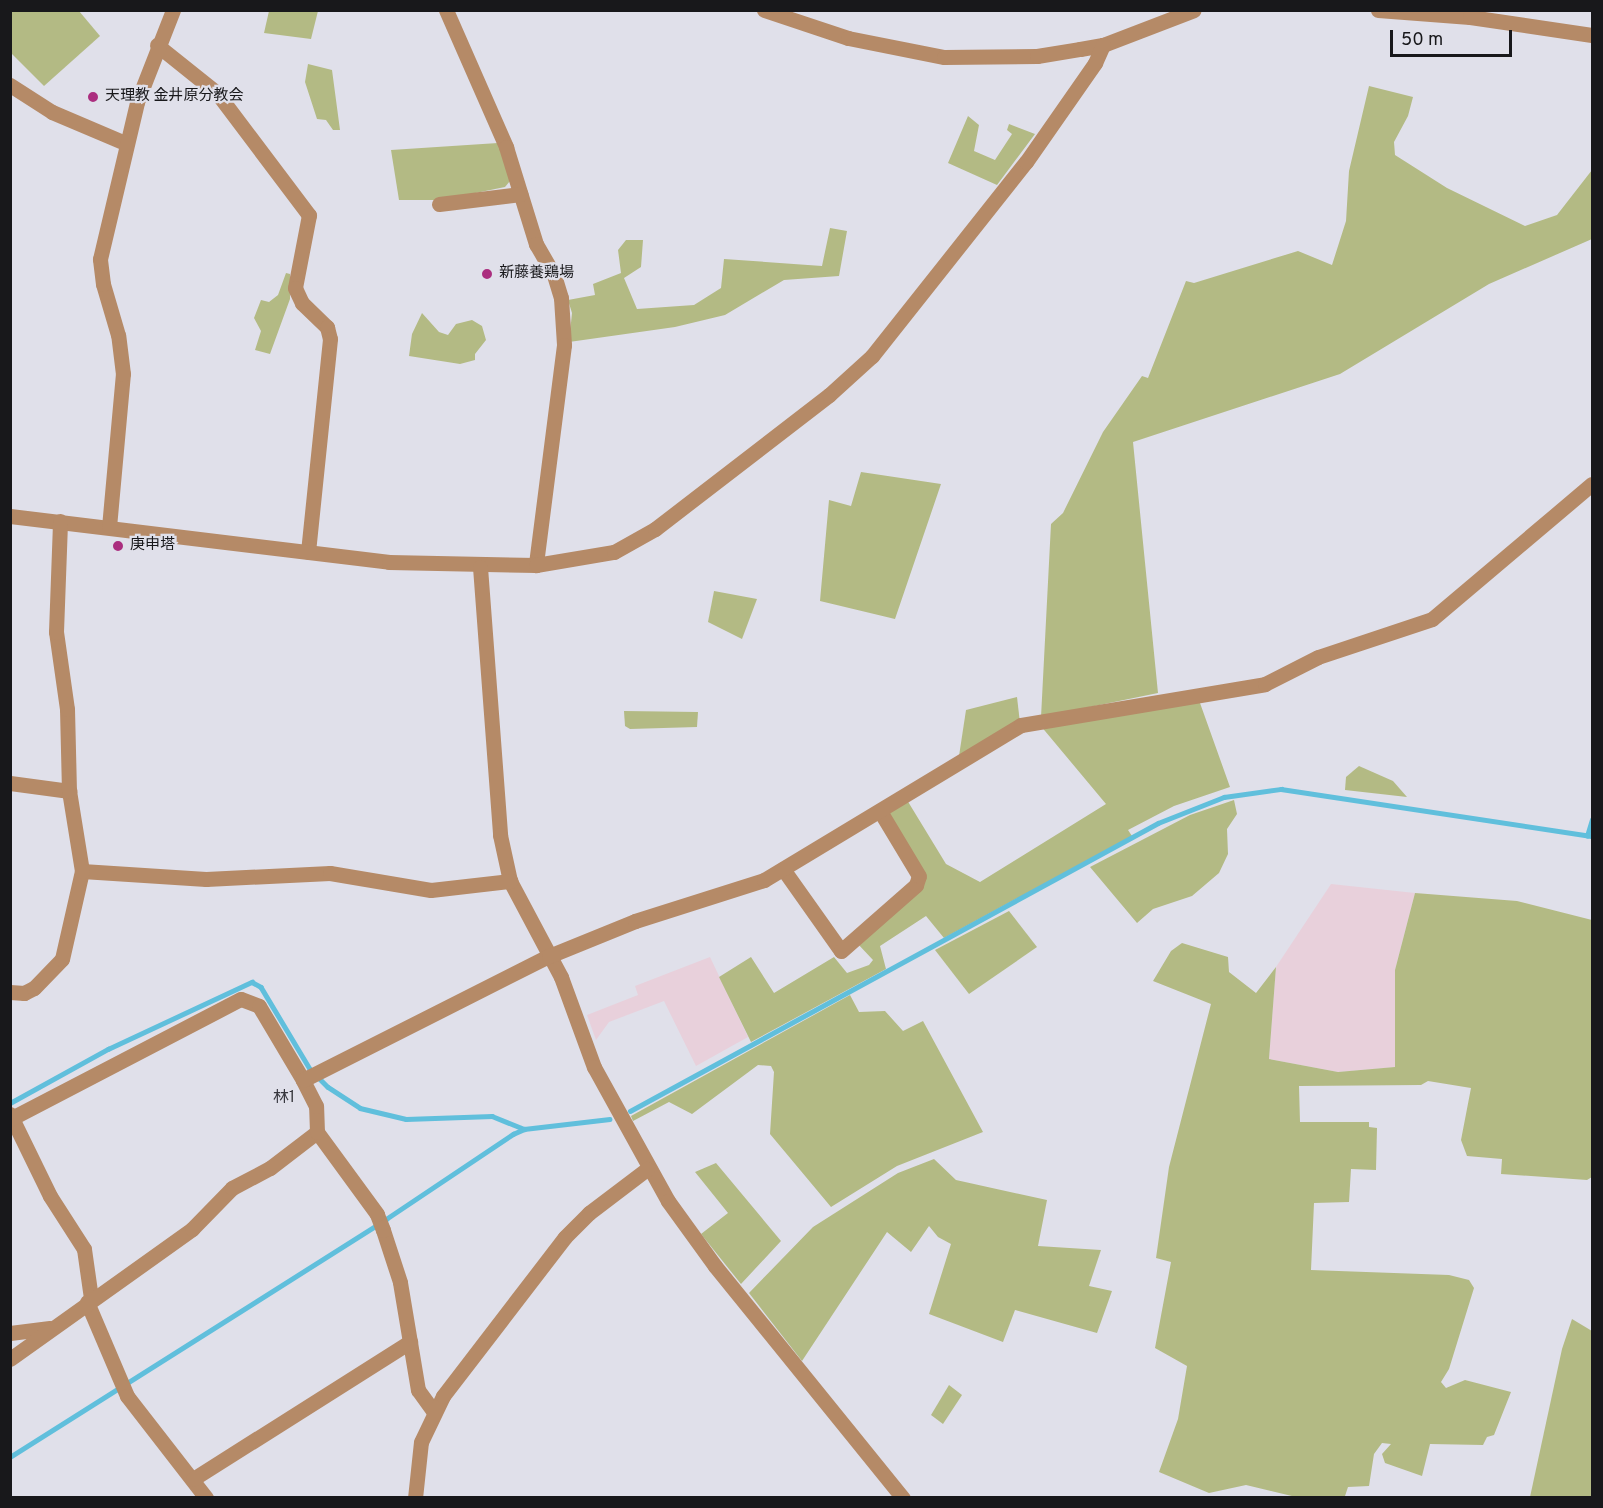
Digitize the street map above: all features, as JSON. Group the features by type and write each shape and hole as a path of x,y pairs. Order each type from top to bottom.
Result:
{"street":[{"path":"109,527 123,374 118,335 100,271 125,143 157,45 173,10"},
{"path":"446,10 506,147 536,244 554,276 565,322 536,565"},
{"path":"764,10 848,38 944,57 1037,56 1103,45 1188,11"},
{"path":"1378,10 1470,17 1593,35"},
{"path":"157,45 193,70 217,93 309,215 295,288 302,303 327,327 330,339 308,552"},
{"path":"10,516 388,562 480,567 536,565 582,560 633,543 829,395 872,356 1026,162 1095,63 1103,45"},
{"path":"10,85 52,112 125,143"},
{"path":"439,204 520,194"},
{"path":"303,1080 549,956 635,921 764,880 1021,725 1265,684 1318,657 1432,619 1593,484"},
{"path":"11,993 34,988 62,959 82,871 69,791 67,709 56,632 60,521"},
{"path":"480,567 495,806 510,881 570,998 604,1089 647,1169 715,1266 903,1497"},
{"path":"10,783 69,791"},
{"path":"783,869 841,951 916,885 919,876 880,811"},
{"path":"82,871 206,879 330,873 431,890 510,881"},
{"path":"206,1497 127,1396 89,1300 84,1249 50,1196 11,1117 242,999 259,1006 303,1080 316,1107 317,1132 377,1214 400,1282 417,1390 434,1412"},
{"path":"10,1359 192,1228 232,1188 270,1168 317,1132"},
{"path":"415,1497 420,1442 434,1412 565,1237 589,1213 647,1169"},
{"path":"10,1333 50,1328"},
{"path":"193,1479 410,1342"}],"shaded area":[{"path":"1331,884 1415,893 1395,970 1396,1067 1338,1072 1269,1059 1276,967"},
{"path":"710,957 748,1037 696,1066 664,1001 609,1022 596,1040 587,1015 638,995 635,986"}],"green space":[{"path":"10,11 79,11 100,36 44,86 11,53"},
{"path":"269,11 318,11 311,39 264,33"},
{"path":"308,64 332,70 340,130 333,130 326,120 317,119 305,82"},
{"path":"1369,86 1413,97 1408,116 1394,142 1395,155 1447,188 1525,226 1557,215 1592,170 1592,239 1489,284 1340,374 1133,442 1158,693 1041,717 1051,524 1063,513 1103,432 1142,376 1148,378 1186,281 1194,283 1298,251 1332,265 1346,221 1349,171"},
{"path":"968,116 979,125 974,151 995,160 1012,134 1007,130 1009,124 1035,134 997,185 948,163"},
{"path":"498,143 510,181 505,187 441,200 399,200 391,150"},
{"path":"830,228 847,231 839,276 784,280 725,315 675,327 569,342 572,313 568,300 595,295 593,284 621,273 618,250 626,240 643,240 641,267 624,278 637,309 694,305 721,288 724,259 822,266"},
{"path":"286,273 290,274 290,299 270,354 255,350 261,331 254,318 261,300 269,302 278,295"},
{"path":"422,313 439,332 448,335 456,324 472,320 482,326 486,340 475,354 475,360 460,364 409,356 412,334"},
{"path":"861,472 941,484 895,619 820,601 829,500 851,506"},
{"path":"714,591 757,599 742,639 708,622"},
{"path":"1017,697 1020,723 959,756 966,710"},
{"path":"1195,701 1200,703 1230,787 1174,806 1128,830 1132,836 944,938 926,916 880,946 886,969 751,1042 719,977 751,957 774,993 834,957 847,973 869,965 873,960 857,943 918,891 890,821 890,810 907,800 946,864 980,882 1106,804 1040,725"},
{"path":"624,711 698,712 697,727 630,729 625,726"},
{"path":"1359,766 1393,781 1407,797 1345,790 1346,777"},
{"path":"1234,800 1237,814 1227,829 1228,854 1219,873 1192,896 1153,909 1137,923 1090,867 1190,815"},
{"path":"1415,893 1517,901 1592,920 1592,1177 1587,1180 1501,1174 1502,1159 1467,1156 1461,1140 1471,1088 1428,1081 1421,1085 1299,1086 1300,1122 1369,1122 1369,1127 1377,1128 1376,1170 1351,1169 1349,1202 1314,1203 1311,1270 1449,1275 1469,1280 1474,1288 1449,1369 1441,1382 1446,1388 1465,1380 1511,1392 1494,1435 1487,1437 1483,1445 1430,1444 1422,1476 1385,1463 1382,1454 1391,1444 1382,1443 1374,1454 1369,1486 1348,1487 1345,1496 1353,1497 1296,1497 1246,1485 1209,1493 1159,1472 1178,1419 1187,1366 1155,1348 1171,1262 1156,1258 1169,1167 1211,1004 1153,981 1171,951 1182,943 1228,957 1229,972 1256,993 1276,967 1269,1059 1338,1072 1395,1067 1395,970"},
{"path":"1009,911 1037,947 969,994 935,950"},
{"path":"850,995 859,1012 885,1011 903,1031 923,1021 983,1132 897,1166 831,1207 770,1134 774,1072 771,1066 758,1065 692,1114 669,1102 633,1121 631,1116"},
{"path":"934,1159 956,1180 1047,1200 1038,1246 1101,1250 1089,1286 1112,1291 1097,1333 1015,1310 1003,1342 929,1314 951,1244 938,1237 929,1226 911,1252 887,1232 802,1361 749,1293 813,1227 898,1173"},
{"path":"716,1163 781,1241 741,1284 701,1234 728,1213 695,1172"},
{"path":"1572,1319 1592,1331 1592,1497 1530,1497 1562,1349"},
{"path":"949,1385 962,1395 943,1424 931,1415"}],"waterway":[{"path":"630,1111 1158,823 1224,797 1281,789 1592,836"},
{"path":"1587,836 1592,820"},
{"path":"10,1103 108,1049 252,982 261,987 310,1069 328,1087 360,1108 406,1119 492,1116 524,1129"},
{"path":"10,1457 386,1219 513,1134 524,1129 609,1119"}],"place":[{"name":"天理教 金井原分教会","path":"93,97"},
{"name":"新藤養鶏場","path":"487,274"},
{"name":"庚申塔","path":"118,546"}],"district":[{"name":"林1","path":"284,1098"}]}
